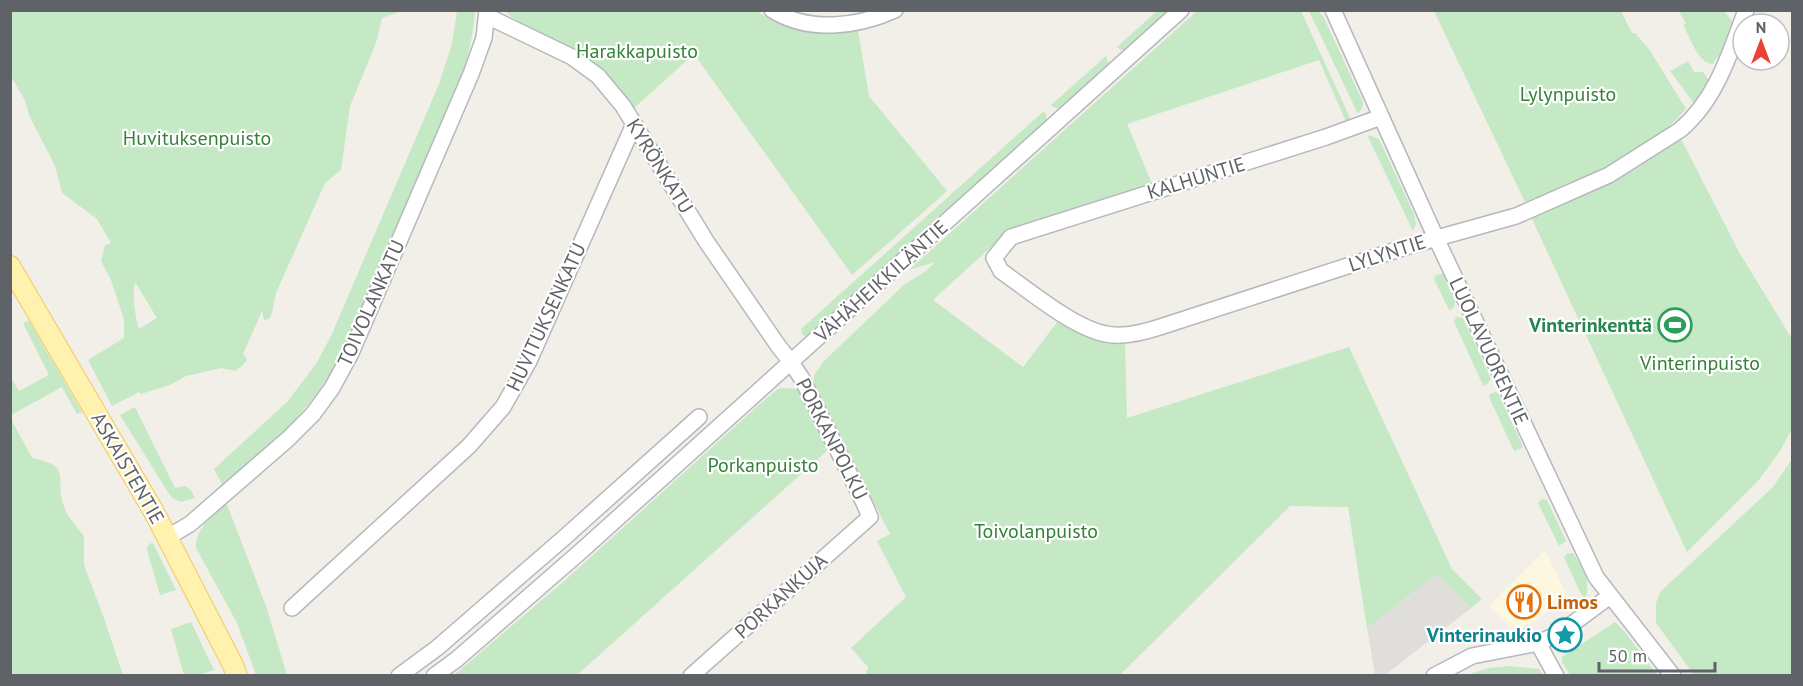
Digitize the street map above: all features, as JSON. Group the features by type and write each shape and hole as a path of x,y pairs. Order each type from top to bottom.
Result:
{"main road":[{"name":"ASKAISTENTIE","path":"10,266 168,537 237,675"}],"street":[{"path":"772,10 791,20 834,25 863,22 895,10"},
{"name":"VÄHÄHEIKKILÄNTIE","path":"434,675 457,659 580,552 1181,10"},
{"name":"LUOLAVUORENTIE","path":"1333,10 1436,238 1596,577 1673,675"},
{"name":"LYLYNTIE","path":"1011,237 994,258 1002,271 1077,324 1094,332 1112,335 1160,327 1436,238 1516,216 1608,175 1680,130 1695,116 1725,67 1746,10"},
{"name":"KYRÖNKATU","path":"487,13 572,57 598,76 623,106 706,240 791,362"},
{"name":"TOIVOLANKATU","path":"168,537 190,524 288,439 313,414 332,388 351,354 471,74 484,38 487,13"},
{"name":"KALHUNTIE","path":"1011,237 1326,137 1381,117"},
{"name":"HUVITUKSENKATU","path":"292,608 469,446 503,407 529,362 634,124"},
{"name":"PORKANPOLKU","path":"791,362 802,379 870,517"},
{"path":"399,675 437,648 699,417"},
{"name":"PORKANKUJA","path":"692,675 870,517"},
{"path":"565,537 580,552"},
{"path":"1434,675 1472,656 1538,643 1560,633 1610,596"},
{"path":"1538,643 1556,675"}],"shaded area":[{"path":"1545,550 1567,596 1534,622 1514,630 1489,606"},
{"path":"1437,574 1471,608 1385,675 1375,675 1367,628"}],"green space":[{"name":"Huvituksenpuisto","path":"11,10 401,11 382,18 376,43 350,106 341,170 325,183 276,293 269,319 264,320 262,311 243,354 247,359 244,364 235,371 221,368 186,376 170,385 141,394 139,392 112,406 88,360 124,338 124,319 111,280 101,261 105,245 111,243 97,219 62,193 55,166 29,115 25,100 11,76","holes":["135,282 157,318 139,329 134,306"]},
{"path":"457,11 475,11 471,42 457,92 355,329 318,393 291,424 223,486 214,469 287,402 316,364 331,336 439,84 452,44"},
{"name":"Harakkapuisto","path":"506,11 757,11 792,28 818,32 858,31 869,96 947,191 852,275 694,54 633,109 519,26 521,23"},
{"path":"1157,11 1168,11 1125,50 1117,47"},
{"name":"Toivolanpuisto","path":"1197,11 1301,11 1351,120 1347,124 1319,60 1127,124 1153,186 1014,233 992,246 933,300 1023,367 1058,321 1090,336 1125,342 1127,418 1349,347 1452,569 1482,599 1471,608 1437,574 1367,628 1348,507 1290,506 1120,675 866,675 868,667 851,648 906,597 877,541 890,534 813,385 814,375 824,361 905,284 926,271 935,262 909,270"},
{"path":"1309,11 1317,11 1323,16 1363,102 1358,114"},
{"name":"Lylynpuisto","path":"1434,11 1621,11 1632,33 1635,33 1649,49 1686,109 1651,141 1612,166 1569,186 1525,202"},
{"path":"1679,11 1724,11 1731,20 1731,31 1720,58 1717,57 1713,64 1703,60 1699,55 1683,25 1686,24"},
{"path":"1106,56 1109,65 1060,109 1050,106"},
{"path":"1688,61 1694,72 1703,72 1710,82 1697,103 1693,102 1670,71"},
{"path":"1044,111 1046,122 806,337 802,334 801,329"},
{"path":"1369,135 1379,139 1414,214 1416,224 1413,231 1368,137"},
{"name":"Vinterinpuisto","path":"1680,137 1739,252 1792,339 1792,429 1780,451 1758,481 1687,552 1531,217 1636,169"},
{"path":"1443,273 1455,302 1454,307 1449,310 1434,279 1435,276"},
{"path":"1456,317 1463,318 1491,379 1485,386 1454,322"},
{"path":"29,321 82,412 77,414 62,387 11,415 11,378 19,391 49,375 23,323"},
{"name":"Porkanpuisto","path":"778,389 799,389 829,449 577,675 453,676 562,583 761,403"},
{"path":"1495,392 1498,393 1522,448 1514,451 1489,397"},
{"path":"135,407 175,488 185,486 191,490 195,498 181,502 172,498 166,489 120,415"},
{"path":"10,417 32,458 53,465 60,473 64,508 84,536 84,565 123,675 11,675"},
{"path":"1792,459 1792,675 1694,675 1656,623 1656,603 1660,592 1773,487"},
{"path":"1542,499 1547,500 1566,541 1559,546 1538,503"},
{"path":"226,502 266,606 287,675 256,675 237,623 196,548 198,535"},
{"path":"151,543 176,590 160,595 147,550"},
{"path":"1573,553 1585,575 1586,599 1581,594 1564,557"},
{"path":"191,622 214,670 198,675 184,675 171,629"},
{"path":"1615,622 1657,675 1570,675 1562,662 1562,657"},
{"path":"1510,666 1539,669 1543,675 1466,675 1489,668"}],"place":[{"name":"Vinterinkenttä","path":"1675,325"},
{"name":"Limos","path":"1524,602"},
{"name":"Vinterinaukio","path":"1565,635"}]}
